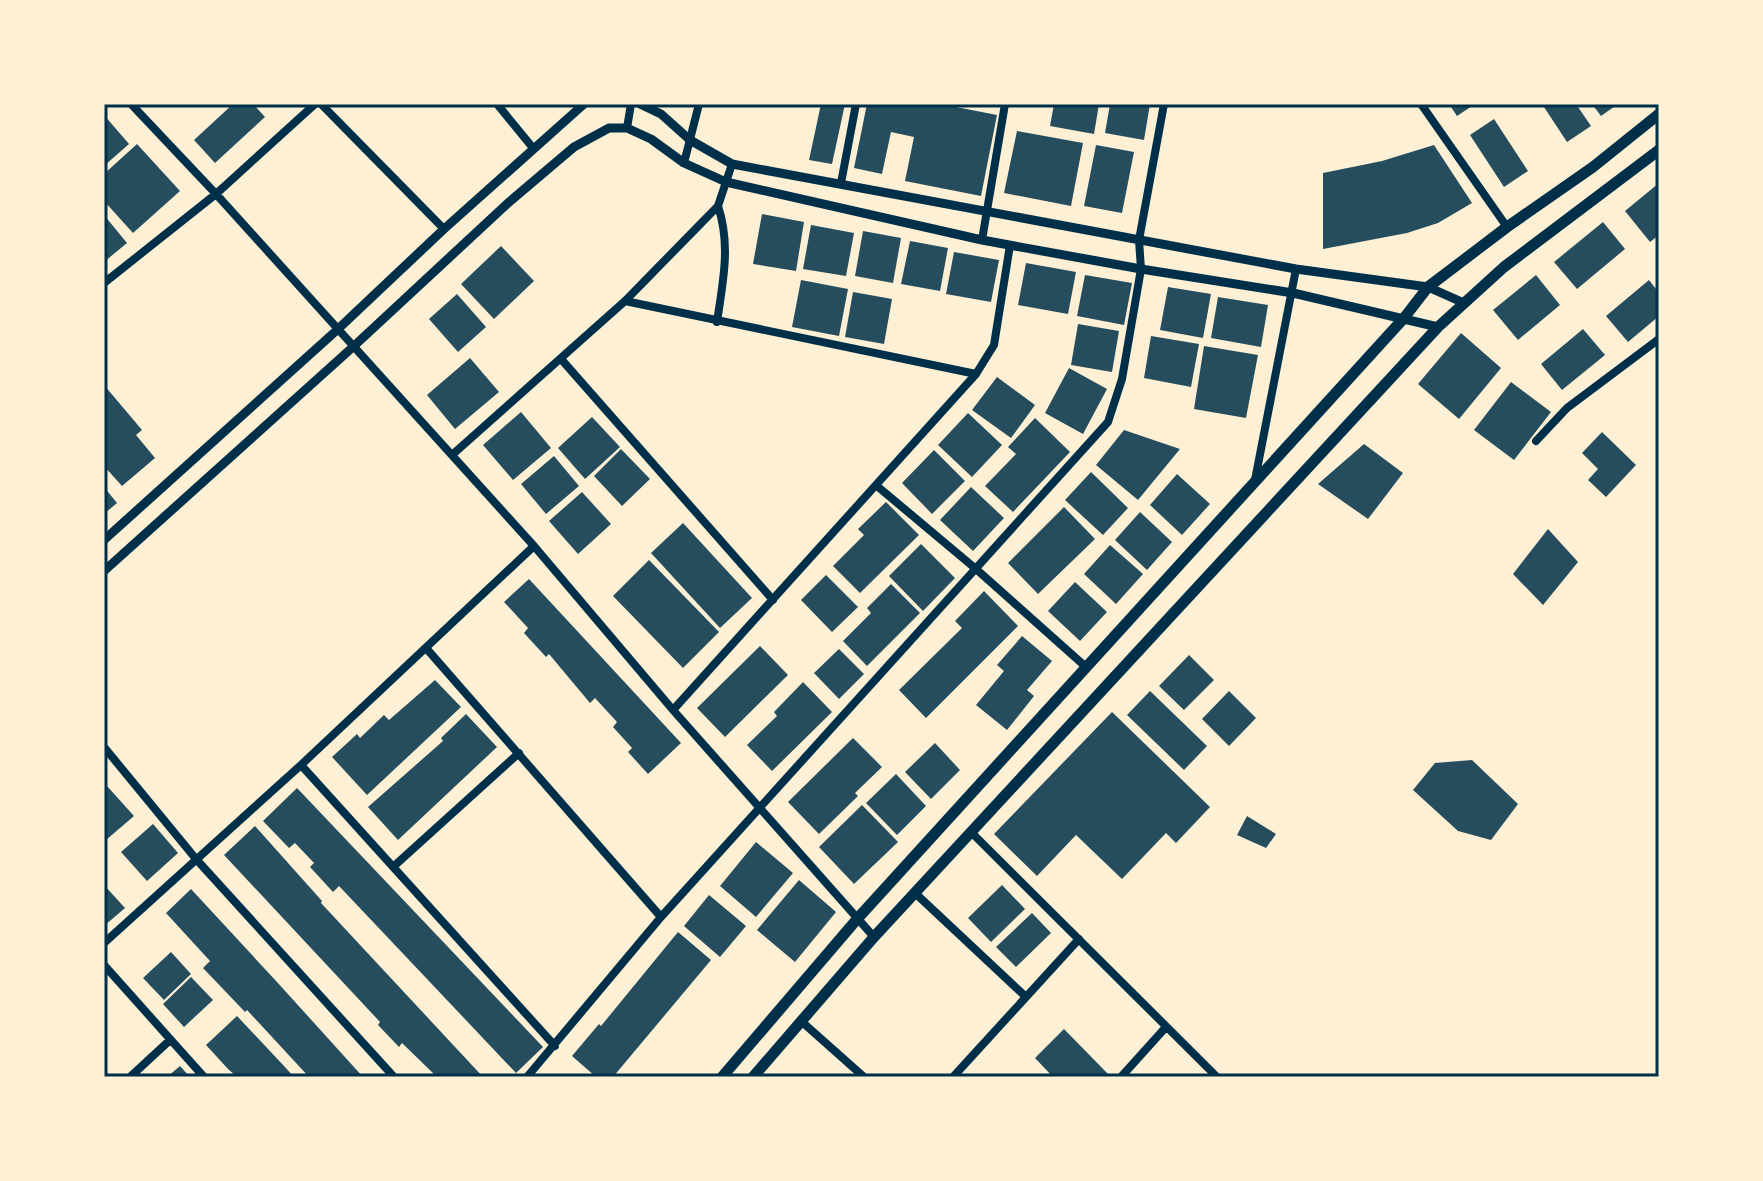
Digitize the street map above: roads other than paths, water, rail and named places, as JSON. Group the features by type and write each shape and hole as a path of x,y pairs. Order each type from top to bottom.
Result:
{"main road":[{"path":"722,1077 858,918 1404,318 1428,287 1593,167 1659,114"},
{"path":"753,1077 874,937 1438,327 1504,267 1659,150"}],"street":[{"path":"131,104 534,546 673,710 874,937"},
{"path":"104,283 216,194 318,104 444,229"},
{"path":"497,104 533,148"},
{"path":"104,540 584,104"},
{"path":"627,128 631,104"},
{"path":"640,104 661,114 690,140 732,164 1296,269 1428,287 1464,303"},
{"path":"684,163 699,104"},
{"path":"841,183 856,104"},
{"path":"982,240 1005,105 994,104"},
{"path":"527,1077 661,917 1108,422 1122,379 1141,269 1139,240 1164,104"},
{"path":"1421,104 1507,227"},
{"path":"104,571 508,203 574,147 609,128 627,128 651,139 684,163 726,182 982,240 1293,293 1438,327"},
{"path":"452,455 625,301 718,206 732,164"},
{"path":"717,322 727,256 725,227 718,206"},
{"path":"673,710 976,374 994,345 1010,245"},
{"path":"1255,481 1296,269"},
{"path":"625,301 976,374"},
{"path":"1536,441 1567,408 1659,339"},
{"path":"561,359 773,600"},
{"path":"877,486 1086,667"},
{"path":"104,943 301,765 534,546"},
{"path":"426,648 661,917"},
{"path":"104,747 108,758 196,859 394,1077"},
{"path":"393,867 519,753"},
{"path":"301,765 555,1046"},
{"path":"971,832 1217,1077"},
{"path":"915,893 1026,997"},
{"path":"953,1077 1079,939"},
{"path":"104,965 204,1077"},
{"path":"801,1021 864,1077"},
{"path":"1121,1077 1166,1027"},
{"path":"130,1077 169,1041"}]}
